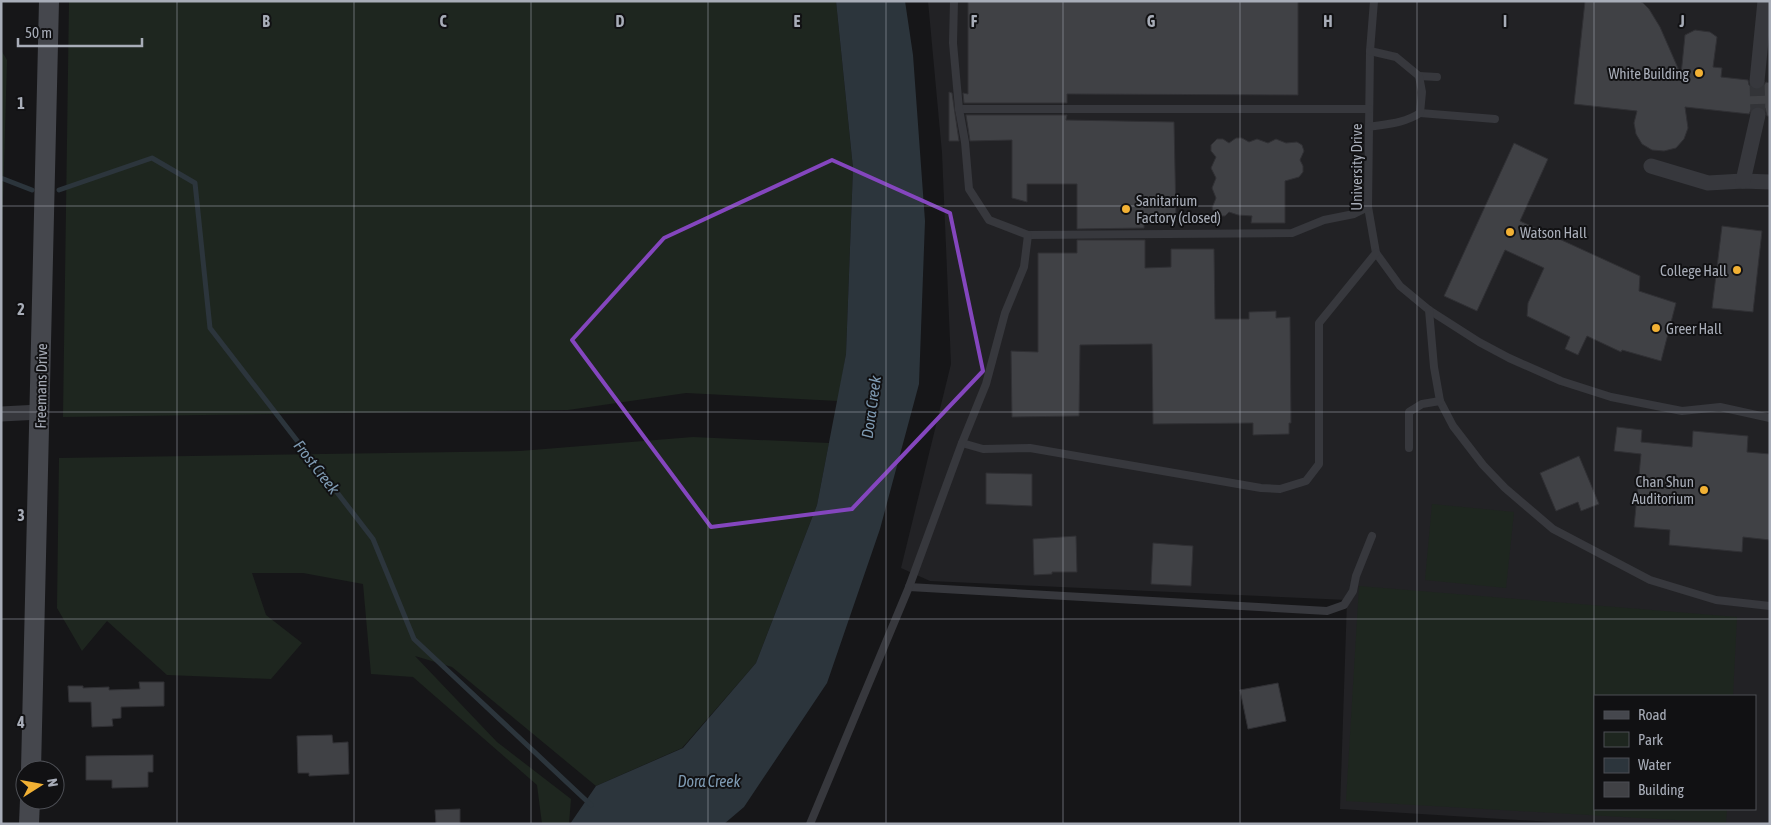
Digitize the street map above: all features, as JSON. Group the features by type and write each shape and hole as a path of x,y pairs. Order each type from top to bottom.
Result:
{"main road":[{"name":"Freemans Drive","path":"31,760 50,1"},
{"path":"29,824 30,810"}],"street":[{"path":"1758,81 1765,1"},
{"path":"1743,181 1758,115"},
{"path":"1652,166 1708,183 1770,182"},
{"path":"1,414 40,412"}],"lane":[{"path":"954,1 953,43 969,189 989,220 1028,235 1292,233 1324,220 1354,214 1368,207"},
{"name":"University Drive","path":"1374,1 1370,51 1368,207 1376,253 1400,286 1429,310 1480,342 1509,358 1561,381 1611,397 1682,411 1720,407 1770,418"},
{"path":"1370,51 1396,57 1419,76 1438,77"},
{"path":"1419,76 1422,92 1420,113"},
{"path":"959,109 1369,109"},
{"path":"1369,127 1392,124 1413,118 1420,113 1495,119"},
{"path":"810,824 909,587 962,443 986,384 1005,313 1024,267 1028,235"},
{"path":"962,443 983,449 1030,448 1261,488 1280,489 1306,482 1319,464 1319,323 1376,253"},
{"path":"1429,310 1434,367 1440,401 1453,426 1483,465 1504,488 1553,529 1650,580 1716,600 1770,606"},
{"path":"1409,448 1409,412 1422,404 1440,401"},
{"path":"909,587 1327,610 1344,605 1354,591 1356,576 1372,536"}],"highlighted area":[{"path":"832,160 950,213 983,371 852,509 711,527 572,340 664,238"}],"shaded area":[{"path":"928,1 1770,1 1770,824 1584,824 1340,809 1347,600 930,581 901,568 951,364 942,153"}],"green space":[{"path":"69,1 836,1 853,168 846,354 838,401 686,393 568,410 63,417"},
{"path":"1,50 7,60 1,272"},
{"path":"693,437 829,443 817,505 756,663 682,748 596,786 452,667 415,656 497,742 571,799 569,824 542,824 537,785 413,677 371,674 363,584 303,573 252,573 266,615 302,643 271,679 167,675 107,621 82,651 57,608 59,458 520,451"},
{"path":"1432,504 1514,512 1506,588 1425,580"},
{"path":"1359,586 1737,617 1733,695 1594,695 1594,810 1727,810 1726,823 1346,801"}],"water":[{"name":"Dora Creek","path":"836,1 905,1 913,55 925,221 919,384 880,529 827,683 744,807 724,824 570,824 596,786 683,748 756,663 817,505 846,354 853,168"}],"building":[{"path":"968,1 1298,1 1298,95 1067,94 1067,103 964,103 963,93 968,94"},
{"path":"1585,1 1640,1 1643,3 1660,27 1681,75 1685,35 1695,30 1710,32 1717,37 1713,67 1722,68 1721,77 1748,80 1749,85 1756,90 1761,89 1766,82 1770,83 1770,116 1767,116 1765,108 1760,106 1752,108 1749,114 1685,107 1688,128 1684,139 1676,148 1664,151 1652,150 1642,144 1636,134 1634,123 1637,111 1574,104"},
{"path":"949,92 952,93 959,141 949,141"},
{"path":"966,115 1067,115 1066,120 1174,122 1176,217 1144,217 1144,228 1077,229 1077,184 1027,184 1027,202 1012,198 1012,140 970,141"},
{"path":"1236,138 1242,138 1249,142 1257,139 1268,143 1276,139 1286,143 1297,142 1302,145 1304,151 1300,160 1303,172 1299,177 1285,181 1285,223 1251,223 1252,216 1229,212 1225,216 1219,216 1214,213 1212,208 1216,198 1212,188 1216,178 1211,168 1216,157 1211,151 1211,145 1217,139 1223,139 1229,143"},
{"name":"Watson Hall","path":"1514,143 1548,159 1520,221 1640,276 1639,291 1676,303 1661,361 1622,350 1621,352 1587,336 1578,355 1565,349 1570,337 1527,316 1528,303 1544,268 1505,250 1477,311 1444,296"},
{"name":"College Hall","path":"1722,226 1762,231 1753,312 1712,308"},
{"path":"1077,240 1145,240 1145,268 1171,267 1171,249 1214,249 1215,319 1249,319 1249,312 1276,311 1276,318 1290,317 1291,423 1289,423 1289,434 1253,435 1253,423 1153,424 1152,344 1080,345 1079,416 1012,417 1011,351 1038,352 1038,253 1077,253"},
{"name":"Chan Shun Auditorium","path":"1617,427 1642,430 1641,442 1692,447 1693,431 1748,436 1747,452 1770,454 1770,540 1743,537 1742,552 1669,545 1670,530 1634,527 1641,454 1614,451"},
{"path":"1579,456 1599,504 1581,511 1578,502 1556,511 1540,473"},
{"path":"986,473 1032,474 1032,506 986,504"},
{"path":"1076,536 1077,572 1052,572 1052,574 1034,575 1033,539"},
{"path":"1153,543 1193,546 1191,586 1151,584"},
{"path":"139,682 164,682 164,706 121,707 121,718 112,719 113,726 92,727 91,702 69,702 68,686 83,686 83,688 109,687 109,690 140,689"},
{"path":"1278,683 1286,721 1248,729 1240,690"},
{"path":"332,735 333,743 348,742 349,774 309,776 309,773 298,773 297,736"},
{"path":"153,755 153,772 148,772 148,787 112,788 112,780 86,780 86,756"},
{"path":"460,809 460,824 436,824 435,810"}],"waterway":[{"name":"Frost Creek","path":"59,190 152,158 195,183 210,328 373,539 414,639 591,805"},
{"name":"Frost Creek","path":"1,178 32,190"}],"tunnel":[{"path":"1757,81 1758,115"}],"place":[{"name":"White Building","path":"1699,73"},
{"name":"Sanitarium Factory (closed)","path":"1126,209"},
{"name":"Watson Hall","path":"1510,232"},
{"name":"College Hall","path":"1737,270"},
{"name":"Greer Hall","path":"1656,328"},
{"name":"Chan Shun Auditorium","path":"1704,490"}]}
